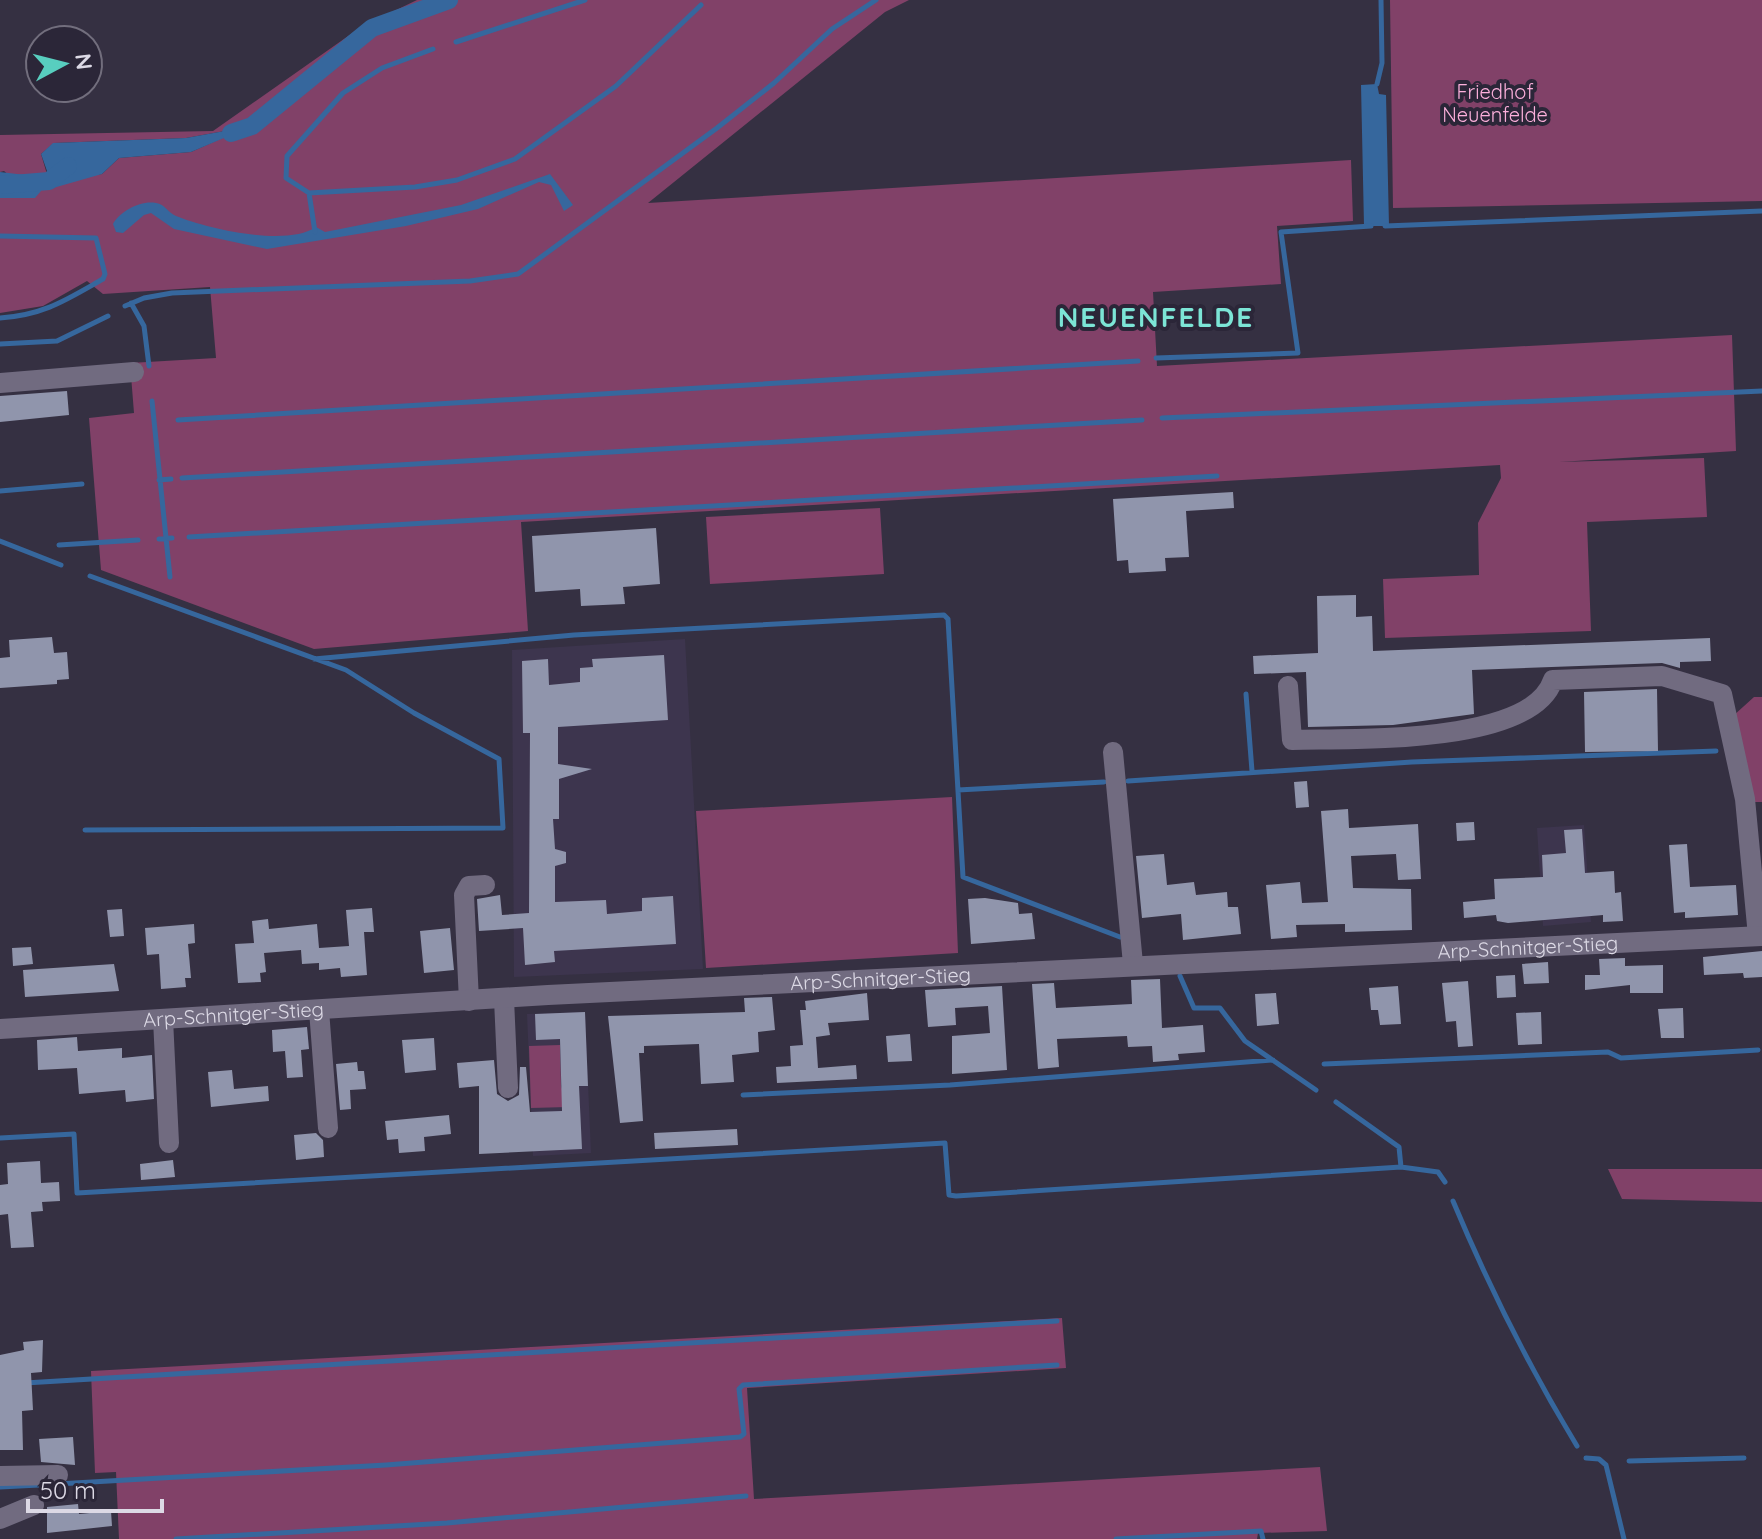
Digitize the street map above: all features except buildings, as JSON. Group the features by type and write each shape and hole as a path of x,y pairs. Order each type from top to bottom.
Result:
{"street":[{"path":"0,383 134,372"},
{"path":"1288,686 1292,740 1477,730 1539,700 1549,691 1553,680 1662,676 1722,694 1745,799 1760,936"},
{"path":"1113,752 1133,964"},
{"path":"469,1001 464,895 469,886 485,885"},
{"name":"Arp-Schnitger-Stieg","path":"0,1029 1133,964 1760,936"},
{"path":"504,999 508,1088"},
{"path":"319,1010 328,1128"},
{"path":"163,1019 169,1143"},
{"path":"0,1476 58,1475"},
{"path":"0,1519 34,1505"}],"shaded area":[{"path":"685,639 703,969 514,977 512,650"},
{"path":"1584,825 1591,922 1543,926 1537,828"},
{"path":"585,1012 591,1153 533,1156 527,1014"}],"green space":[{"path":"417,0 909,0 885,12 648,203 1351,160 1353,221 1277,226 1281,284 1153,292 1157,366 1732,335 1736,451 1559,462 1704,458 1707,517 1587,522 1591,631 1385,638 1383,579 1479,575 1478,523 1501,478 1500,465 521,522 528,631 314,649 101,570 89,418 134,413 130,363 216,358 210,287 103,294 87,281 43,306 0,313 0,198 35,198 4,171 0,172 0,135 213,131 361,27","holes":["247,127 191,152 119,158 102,174 49,181 41,154 54,143 186,138"]},
{"name":"Friedhof Neuenfelde","path":"1390,0 1762,0 1762,201 1393,208"},
{"path":"880,508 884,574 710,584 706,517"},
{"path":"1754,697 1762,697 1762,802 1752,802 1733,716"},
{"path":"952,797 958,953 706,968 696,811"},
{"path":"560,1045 561,1086 568,1107 531,1108 529,1046"},
{"path":"1608,1169 1762,1169 1762,1202 1622,1199"},
{"path":"1062,1318 1066,1368 747,1388 754,1499 1320,1467 1327,1531 1258,1533 1257,1539 119,1539 116,1472 95,1473 91,1371"}],"water":[{"path":"1377,84 1379,94 1386,95 1389,226 1364,226 1361,85"},
{"path":"252,126 191,152 119,158 102,174 53,188 41,154 53,143 186,138"},
{"path":"0,172 34,176 41,191 35,198 0,198"},
{"path":"550,174 573,205 564,211 551,185 539,182 478,209 406,226 267,249 174,229 151,213 144,215 123,233 116,232 113,224 132,208 144,203 156,203 176,216 247,234 286,236 316,227 325,232 461,205"}],"waterway":[{"path":"231,133 252,126 372,28 449,0"},
{"path":"456,42 585,0"},
{"path":"125,306 144,298 172,293 470,281 518,274 717,128 774,83 832,29 876,0"},
{"path":"1377,84 1382,63 1381,0"},
{"path":"433,49 382,68 343,93 287,156 286,178 309,193 415,187 457,180 515,159 616,86 701,5"},
{"path":"0,185 49,181 68,166"},
{"path":"309,193 315,232"},
{"path":"1385,226 1762,211"},
{"path":"1156,358 1298,353 1281,232 1371,226"},
{"path":"0,236 96,238 105,274 103,279 54,305 29,314 0,318"},
{"path":"131,303 144,326 149,366"},
{"path":"0,344 57,341 108,316"},
{"path":"178,420 1138,361"},
{"path":"1162,418 1762,391"},
{"path":"152,401 170,577"},
{"path":"182,478 1142,420"},
{"path":"189,537 1217,476"},
{"path":"159,480 171,479"},
{"path":"0,491 82,484"},
{"path":"159,539 172,538"},
{"path":"59,545 138,540"},
{"path":"0,541 61,565"},
{"path":"85,830 503,828 499,759 414,713 346,670 90,576"},
{"path":"314,659 574,635 944,615 948,619 963,877 1120,937"},
{"path":"1246,694 1252,771"},
{"path":"1128,781 1412,762 1716,751"},
{"path":"958,790 1104,782"},
{"path":"1180,976 1194,1008 1220,1008 1245,1041 1316,1090"},
{"path":"1324,1064 1608,1052 1621,1058 1758,1050"},
{"path":"743,1095 950,1085 1273,1060"},
{"path":"1336,1102 1399,1147 1401,1167"},
{"path":"0,1138 74,1134 77,1193 945,1143 949,1195 956,1196 1401,1167 1438,1172 1445,1182"},
{"path":"1453,1201 1510,1326 1577,1446"},
{"path":"25,1383 1057,1321"},
{"path":"57,1484 386,1465 740,1437 744,1434 739,1389 743,1385 1057,1365"},
{"path":"1586,1458 1599,1459 1606,1465 1624,1539"},
{"path":"1629,1461 1744,1458"},
{"path":"0,1487 39,1485"},
{"path":"176,1539 447,1523 746,1496"},
{"path":"1116,1539 1261,1531 1263,1539"}],"district":[{"name":"NEUENFELDE","path":"1156,317"}]}
